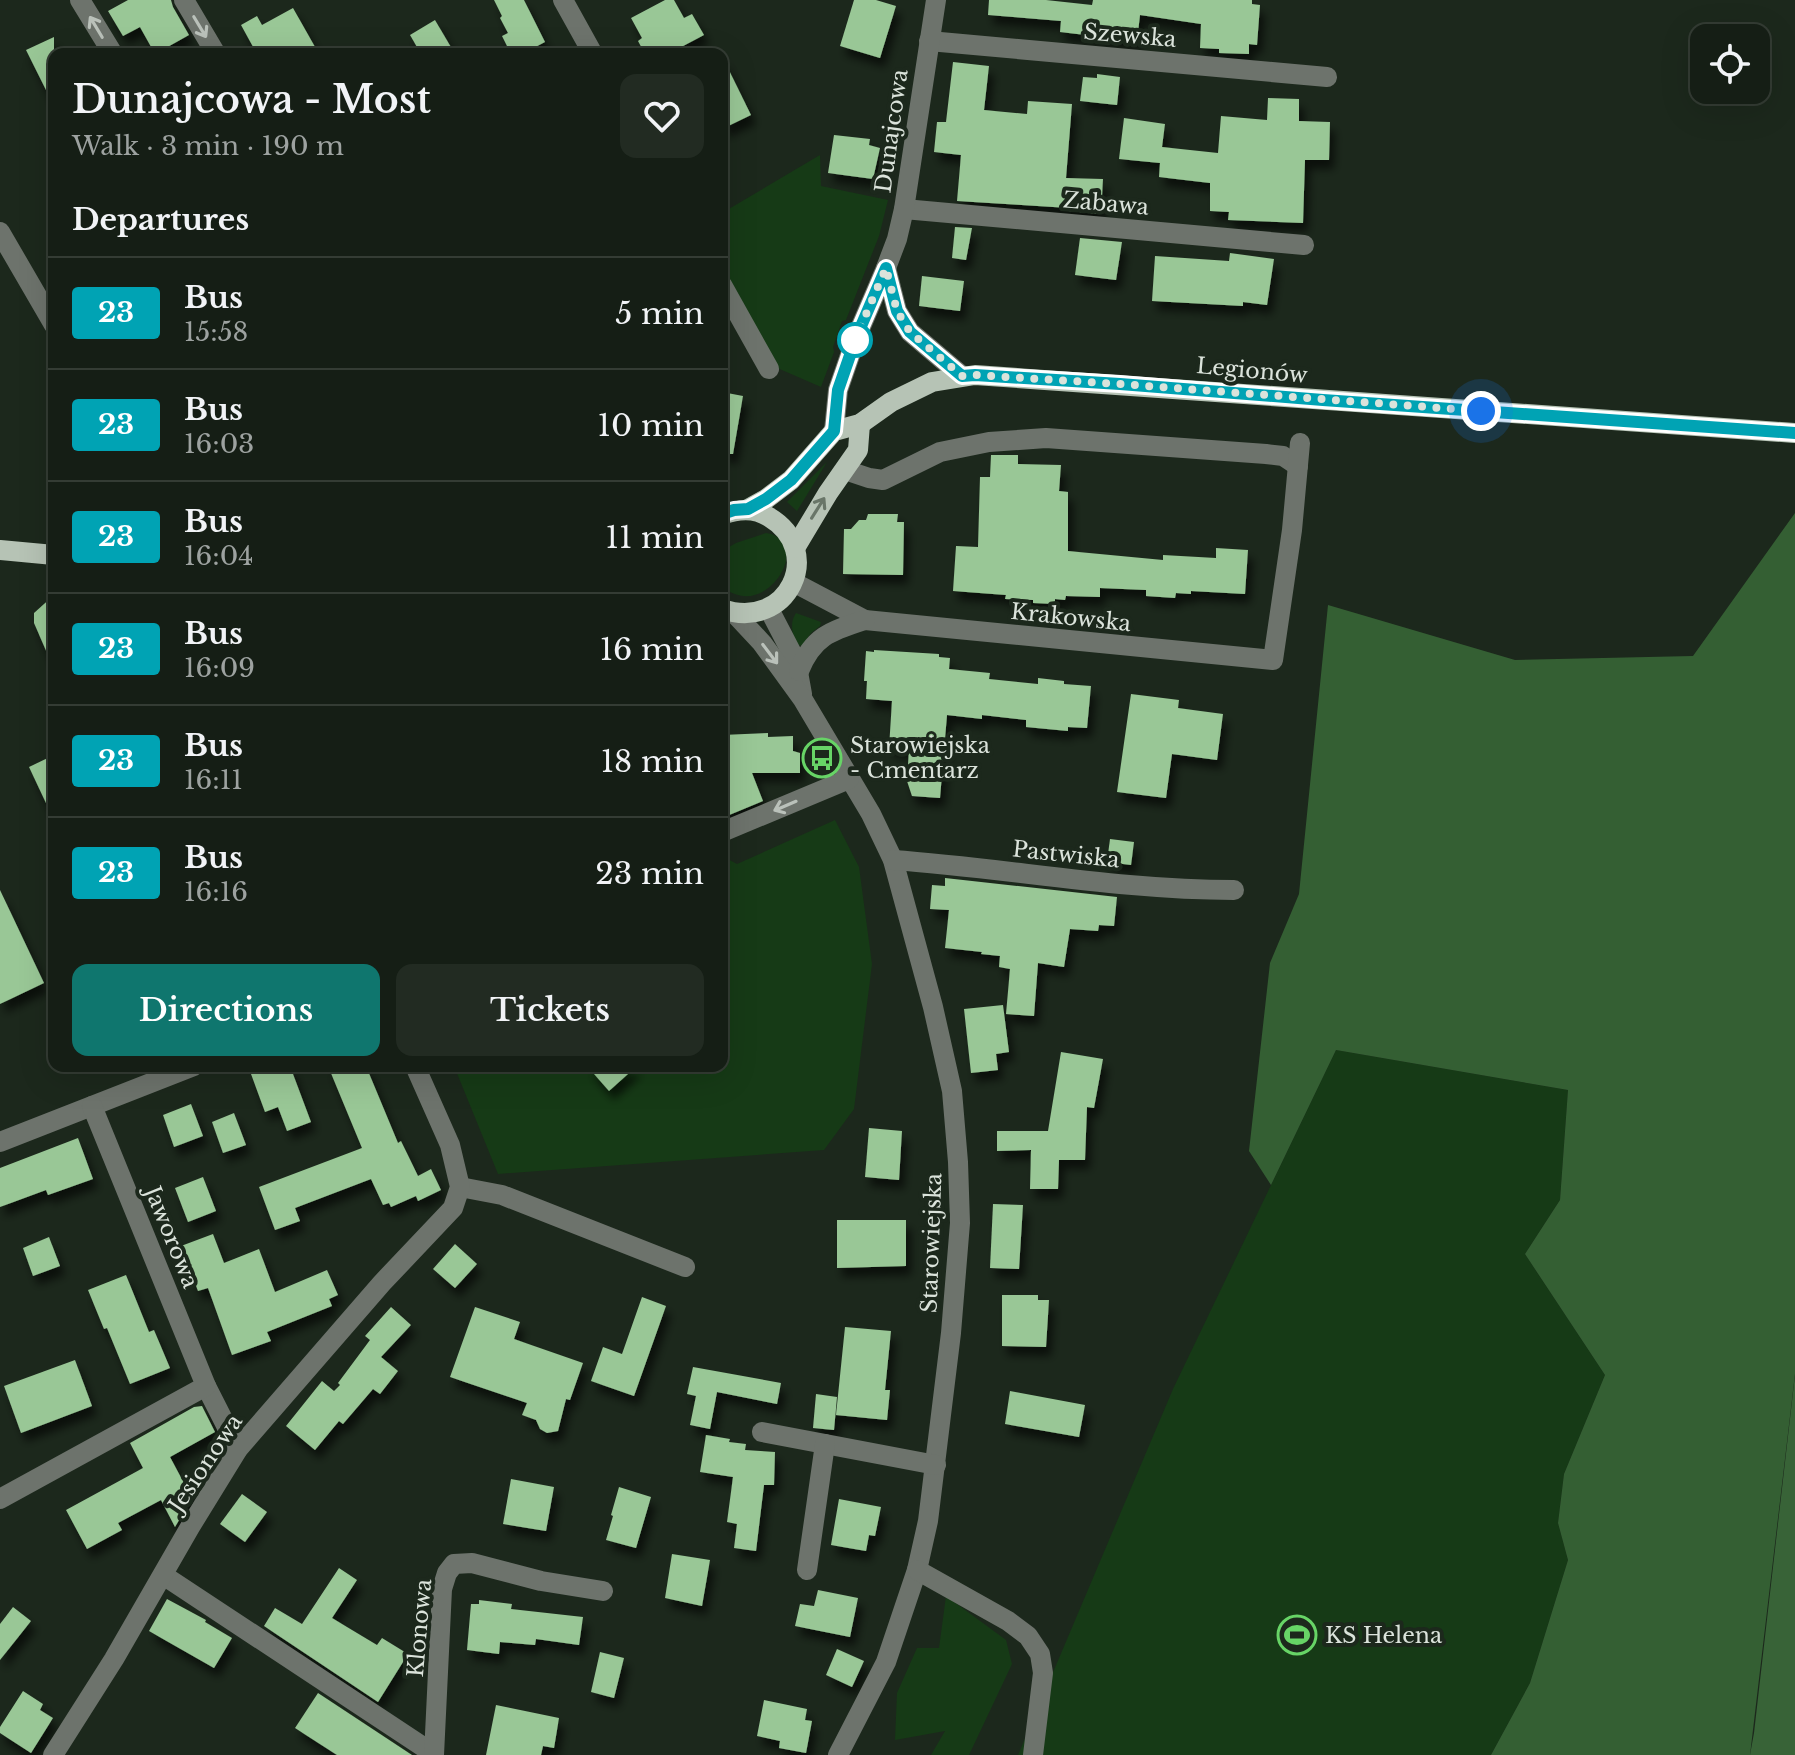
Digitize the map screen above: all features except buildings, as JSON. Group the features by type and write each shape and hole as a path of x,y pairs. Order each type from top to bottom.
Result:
{"main road":[{"name":"Legionów","path":"860,424 912,390 932,382 975,375 1795,433"},
{"path":"748,509 791,480 834,431 860,424 858,450 795,548"},
{"path":"728,512 748,509 764,513 778,522 795,548 796,564 793,582 786,594 769,609 748,614 728,611"},
{"path":"0,550 48,554"}],"street":[{"path":"80,0 109,48"},
{"path":"184,0 212,48"},
{"path":"563,0 590,48"},
{"name":"Dunajcowa","path":"834,431 838,390 897,239 936,0"},
{"name":"Szewska","path":"929,41 1327,77"},
{"name":"Zabawa","path":"904,209 1304,245"},
{"path":"0,232 48,315"},
{"path":"886,268 897,311 910,332 962,376"},
{"path":"728,296 769,369"},
{"path":"845,470 883,480 940,452 989,442 1046,438 1266,454 1283,456 1298,466 1300,443"},
{"name":"Krakowska","path":"793,582 865,620 1273,660 1298,466"},
{"name":"Starowiejska","path":"769,609 799,671 802,698"},
{"name":"Starowiejska","path":"728,611 762,643 802,698 871,814 893,860 952,1091 960,1223 951,1333 928,1521 917,1570 886,1662 838,1755"},
{"name":"Krakowska","path":"799,671 814,644 830,631 865,620"},
{"path":"728,829 849,779"},
{"name":"Pastwiska","path":"893,860 941,863 1094,883 1234,890"},
{"path":"0,1142 179,1072"},
{"path":"418,1072 450,1145 460,1187 502,1195 685,1267"},
{"name":"Jaworowa","path":"92,1106 206,1386 238,1449"},
{"name":"Jesionowa","path":"53,1755 114,1659 238,1449 382,1283 453,1208 460,1187"},
{"path":"0,1499 206,1386"},
{"path":"762,1432 936,1465"},
{"path":"807,1570 825,1444"},
{"name":"Klonowa","path":"434,1755 442,1589 447,1573 454,1564 472,1563 541,1581 603,1591"},
{"path":"917,1570 1008,1621 1028,1636 1040,1654 1043,1673 1033,1755"},
{"path":"163,1575 434,1755"}],"shaded area":[{"path":"820,155 821,186 888,200 879,236 846,320 842,321 821,387 775,367 740,308 728,282 728,209"},
{"path":"827,462 797,511 787,502"},
{"path":"1795,513 1795,1374 1750,1755 1491,1755 1530,1683 1568,1560 1558,1523 1564,1474 1605,1375 1525,1254 1560,1200 1568,1090 1336,1050 1271,1185 1249,1151 1270,963 1299,894 1328,605 1515,660 1693,656"},
{"path":"766,533 780,539 786,550 785,563 779,577 768,588 754,595 738,595 728,589 728,548"},
{"path":"796,613 821,622 802,646 795,644 793,621"},
{"path":"835,820 859,867 872,964 854,1109 824,1150 498,1174 456,1072 728,1072 728,859 737,864"},
{"path":"1336,1050 1568,1090 1560,1200 1525,1254 1605,1375 1564,1474 1558,1523 1568,1560 1530,1683 1491,1755 1018,1755 1173,1389"},
{"path":"1795,1375 1795,1755 1750,1755 1754,1733"},
{"path":"946,1596 1006,1640 1012,1664 969,1755 931,1755 945,1731 895,1740 897,1693 917,1648 939,1648"}],"bus line":[{"name":"23","path":"728,512 748,509 791,480 834,431 838,390 886,268 897,311 910,332 962,376 1120,384 1795,433"}],"place":[{"name":"Starowiejska - Cmentarz","path":"822,758"},
{"name":"KS Helena","path":"1297,1635"}],"route":[{"path":"855,340 886,268 897,311 910,332 962,376 1120,384 1481,411"}]}
